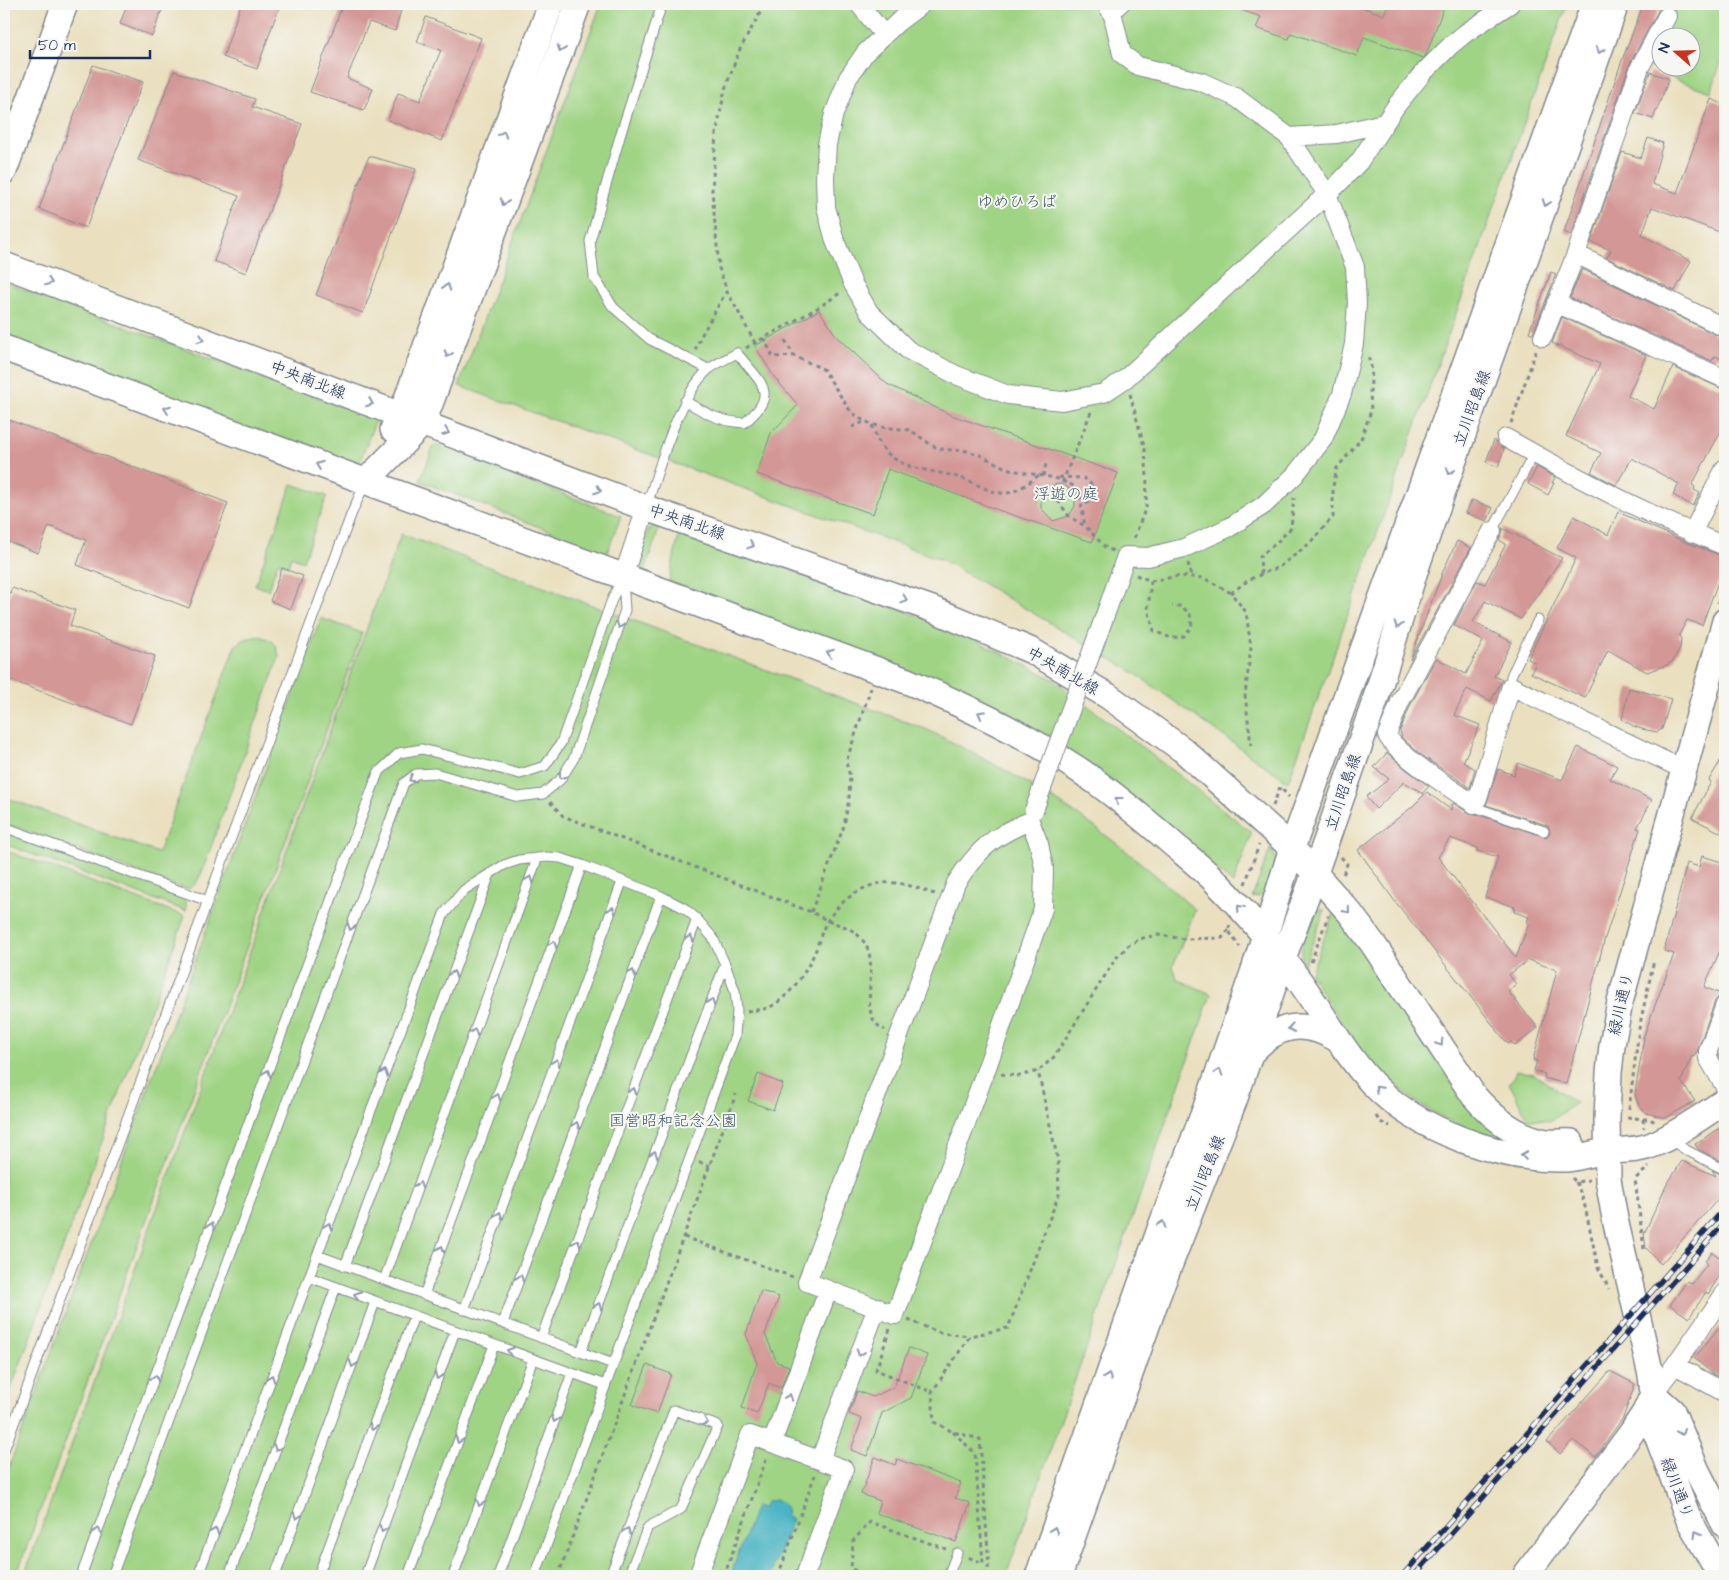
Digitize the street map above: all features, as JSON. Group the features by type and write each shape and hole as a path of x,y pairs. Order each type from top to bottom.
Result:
{"main road":[{"path":"4,171 65,4"},
{"path":"412,419 551,4"},
{"path":"365,482 412,419 578,4"},
{"name":"立川昭島線","path":"1038,1576 1160,1229 1208,1102 1265,936 1292,848 1594,4"},
{"name":"立川昭島線","path":"1059,1576 1158,1297 1231,1108 1283,958 1315,873 1374,704 1436,508 1616,4"},
{"name":"中央南北線","path":"4,265 646,508 932,609 1032,651 1108,696 1184,750 1292,848 1373,944 1474,1096 1486,1109 1513,1130 1534,1138 1548,1142 1569,1142 1607,1151"},
{"path":"4,348 877,670 965,706 1008,728 1079,770 1151,826 1212,878 1283,958 1337,1039 1370,1081 1409,1113 1445,1132 1484,1146 1535,1157 1567,1158 1646,1147 1666,1138 1725,1101"},
{"name":"緑川通り","path":"1721,1576 1689,1520 1652,1422 1653,1394 1650,1366 1615,1219 1608,1178 1607,1151 1609,1073 1615,1023 1725,621"},
{"path":"1250,1055 1270,1034 1291,1028 1314,1028 1337,1039"},
{"path":"1524,1576 1632,1432 1645,1412 1653,1394"},
{"name":"緑川通り","path":"1653,1394 1672,1411 1698,1471 1725,1525"}],"street":[{"path":"859,4 884,35"},
{"path":"922,4 865,53 848,78 834,114 827,144 825,178 826,207 835,241 853,284 869,312 908,350 956,375 1008,395 1062,401 1104,393 1125,379 1327,194 1359,162 1408,90 1436,59 1467,32 1510,4"},
{"path":"1032,815 1006,830 984,846 956,883 807,1282 895,1315 986,1070 1043,909 1044,868 1032,815 1126,556 1148,557 1184,548 1230,527 1264,505 1288,481 1322,439 1342,394 1354,336 1357,302 1355,268 1327,194 1289,137 1237,98 1202,82 1138,66 1122,54 1115,8"},
{"path":"1542,337 1576,254 1640,67 1667,16"},
{"path":"1289,137 1337,134 1384,123"},
{"path":"1576,254 1725,328"},
{"path":"1556,303 1725,379"},
{"path":"1506,438 1605,492 1692,533 1725,546"},
{"path":"1692,533 1725,468"},
{"path":"622,577 646,508"},
{"path":"1492,531 1400,702 1388,735 1391,742 1425,770 1474,804 1478,798 1511,686 1684,770"},
{"path":"1725,1005 1708,1051 1708,1058 1725,1087"},
{"path":"772,1443 828,1290"},
{"path":"1653,1394 1725,1293"},
{"path":"820,1460 877,1307"},
{"path":"1675,1365 1725,1394"},
{"path":"698,1576 750,1435 844,1469 805,1576"}],"lane":[{"path":"662,4 621,133 590,241 594,277 613,307 649,339 708,369"},
{"path":"646,508 685,401 708,369 737,353 764,386 765,400 755,414 744,423 727,422 685,401"},
{"path":"1492,531 1534,454"},
{"path":"4,1450 351,515 365,482"},
{"path":"112,1576 404,783 416,774 436,773 518,797 543,794 560,780 574,758 625,610 622,577"},
{"path":"81,1576 378,773 399,753 422,749 520,774 545,766 561,743 611,602 622,577"},
{"path":"1511,686 1511,676 1538,620"},
{"path":"1474,804 1480,809 1544,831"},
{"path":"4,827 208,902"},
{"path":"198,1576 444,914 464,890 504,865 519,860 547,857 560,858 582,865 661,896 684,908 697,919 712,938 725,964 735,991 737,1011 735,1036 536,1576"},
{"path":"384,1280 537,859"},
{"path":"424,1295 582,865"},
{"path":"345,1266 490,874"},
{"path":"464,1310 622,882"},
{"path":"503,1324 661,896"},
{"path":"542,1338 697,919"},
{"path":"581,1352 725,964"},
{"path":"1666,1138 1725,1170"},
{"path":"317,1255 613,1364"},
{"path":"309,1277 605,1385"},
{"path":"229,1576 336,1288"},
{"path":"275,1576 375,1302"},
{"path":"318,1576 414,1316"},
{"path":"365,1576 455,1330"},
{"path":"408,1576 494,1345"},
{"path":"453,1576 533,1359"},
{"path":"498,1576 572,1373"},
{"path":"610,1576 674,1410 718,1426 681,1509 648,1527 628,1576"},
{"path":"948,1576 956,1553"}],"path":[{"path":"755,343 727,291 719,268 712,191 716,134 725,89 740,48 765,4"},
{"path":"737,353 821,306 853,284"},
{"path":"691,360 700,336 727,291"},
{"path":"1231,593 1250,579 1279,567 1309,544 1333,517 1333,486 1336,468 1361,439 1371,412 1372,370 1368,352 1354,336"},
{"path":"1506,438 1539,340 1542,337"},
{"path":"764,338 773,357 794,356 824,369 851,412 872,425 910,430 939,449 967,451 980,455 1006,468 1055,478 1074,486 1080,495 1086,527"},
{"path":"785,340 794,356"},
{"path":"1125,379 1145,450 1147,477 1146,507 1133,542"},
{"path":"1094,537 1086,527 1069,516 1056,498 1092,410 1104,393"},
{"path":"852,427 864,421"},
{"path":"872,425 875,436 883,449 898,461 963,479 1002,494 1020,489 1041,475 1046,464"},
{"path":"1055,478 1084,478 1095,488 1092,501 1082,505"},
{"path":"1262,574 1260,556 1291,528 1295,499 1288,481"},
{"path":"1121,570 1151,581 1178,576 1204,578 1231,593 1246,612 1251,648 1246,695 1251,745"},
{"path":"1151,581 1148,609 1154,631 1171,638 1184,636 1192,626 1190,614 1181,606 1172,606"},
{"path":"811,912 844,826 849,799 850,776 846,762 877,670"},
{"path":"543,794 563,816 853,930 864,942 870,954 872,969 869,1006 873,1020 881,1028 899,1036"},
{"path":"737,1011 770,1007 788,993 803,975 828,920 844,901 858,891 873,885 894,882 950,899"},
{"path":"986,1070 1019,1076 1038,1071 1054,1057 1116,958 1130,944 1143,938 1158,935 1185,939 1222,938 1228,930"},
{"path":"932,1392 876,1370 895,1315 941,1333 970,1336 1008,1328 1059,1194 1058,1162 1038,1071"},
{"path":"558,1576 736,1094"},
{"path":"684,1237 807,1282"},
{"path":"970,1336 932,1392 934,1422 953,1432 980,1439 989,1565 985,1576"},
{"path":"953,1432 975,1453 983,1563"},
{"path":"724,1576 772,1443"},
{"path":"778,1576 820,1460"},
{"path":"871,1576 851,1569 853,1541 870,1522 989,1565"}],"green space":[{"name":"ゆめひろば","path":"601,4 1567,4 1288,782 1133,672 943,560 459,386"},
{"path":"1683,4 1725,4 1725,50 1711,92 1674,78 1702,78 1702,28 1666,28 1674,13"},
{"path":"1652,57 1652,68 1648,66"},
{"path":"4,282 376,419 357,470 4,336"},
{"path":"434,445 621,516 607,553 420,481"},
{"path":"292,484 327,496 303,561 291,556 288,566 278,562 268,590 255,585"},
{"path":"661,523 643,576 638,567 639,558 648,531 653,526"},
{"path":"680,530 952,628 1053,679 1252,832 1233,884 1095,769 668,585"},
{"name":"国営昭和記念公園","path":"401,534 928,730 1012,774 1079,816 1130,854 1195,910 1173,966 1177,979 1211,994 1006,1576 24,1576"},
{"path":"321,618 362,633 16,1576 4,1576 4,1481"},
{"path":"258,636 275,644 279,657 202,872 196,883 189,889 181,888 4,823 4,797 158,853 235,646 245,639"},
{"path":"4,830 177,893 186,899 186,911 4,844"},
{"path":"1271,847 1276,860 1266,895 1252,898"},
{"path":"4,850 185,916 4,1408"},
{"path":"1320,910 1325,910 1304,965 1301,946 1312,915"},
{"path":"1334,912 1516,1142 1485,1137 1435,1113 1391,1082 1357,1043 1310,975"},
{"path":"1516,1070 1534,1074 1576,1103 1550,1121 1528,1119 1509,1083 1514,1077"}],"water":[{"path":"776,1500 783,1504 786,1508 786,1516 792,1519 770,1576 745,1576 732,1571 756,1506 762,1508 767,1501"}],"building":[{"path":"127,4 164,4 152,36 120,24"},
{"path":"241,4 280,4 257,69 223,57"},
{"path":"343,4 382,4 401,10 395,31 369,22 347,78 373,89 364,110 310,92"},
{"path":"1229,4 1353,4 1384,15 1388,4 1445,4 1426,55 1423,58 1364,37 1357,56 1291,33 1289,39 1256,28 1261,17 1229,6"},
{"path":"1646,4 1659,9 1630,63 1571,235 1564,232 1621,63 1642,8"},
{"path":"426,17 481,38 442,141 388,120 398,93 420,101 441,50 417,42"},
{"path":"93,65 143,82 86,228 39,209"},
{"path":"174,71 255,99 252,107 302,124 246,273 214,261 239,196 138,160"},
{"path":"1650,72 1652,73 1652,78 1669,79 1653,119 1635,113"},
{"path":"1711,99 1725,105 1725,234 1652,207 1642,235 1691,261 1675,291 1607,258 1611,250 1591,242 1622,152 1641,158 1648,138 1663,143 1652,184 1677,193"},
{"path":"369,156 416,169 363,313 316,295"},
{"path":"1582,269 1725,339 1725,360 1715,356 1712,361 1570,298"},
{"path":"1551,272 1556,274 1533,334 1529,332"},
{"name":"浮遊の庭","path":"819,310 837,337 887,384 951,415 1118,473 1092,542 998,510 888,469 873,514 757,474 771,433 798,405 774,377 755,346","holes":["1063,484 1075,495 1075,506 1069,516 1053,521 1041,508 1041,497 1047,488"]},
{"path":"1562,317 1646,355 1628,396 1654,409 1673,367 1725,390 1725,424 1692,485 1695,487 1694,490 1700,493 1693,506 1673,495 1679,484 1632,458 1616,485 1591,472 1601,453 1566,436 1600,364 1552,343"},
{"path":"4,418 228,503 189,608 77,565 86,540 49,526 38,553 4,540"},
{"path":"1494,440 1504,449 1498,467 1486,462"},
{"path":"1537,467 1555,477 1548,495 1528,484"},
{"path":"1472,500 1493,508 1487,521 1466,513"},
{"path":"1618,512 1725,557 1725,563 1702,625 1687,620 1679,635 1681,639 1680,648 1673,661 1647,672 1608,650 1585,698 1531,673 1536,663 1528,659 1576,558 1557,548 1574,516 1608,535"},
{"path":"1502,528 1562,558 1521,619 1485,601 1473,622 1512,642 1494,676 1502,680 1491,701 1467,689 1454,715 1480,725 1463,762 1475,769 1470,788 1420,754 1402,738 1400,731 1410,706 1436,658 1466,674 1483,641 1454,625 1477,581 1485,584 1506,544 1499,540 1503,531"},
{"path":"1457,541 1471,548 1410,660 1443,571"},
{"path":"282,568 303,576 291,609 270,601"},
{"path":"12,588 75,610 70,626 155,656 131,724 4,678 4,599 8,600"},
{"path":"1629,688 1671,699 1662,729 1657,732 1642,729 1622,719"},
{"path":"1578,747 1617,766 1610,779 1652,800 1637,828 1640,829 1605,938 1566,1084 1544,1078 1545,1074 1534,1071 1537,1061 1533,1060 1557,970 1528,960 1509,975 1516,984 1508,991 1538,1028 1515,1046 1511,1042 1508,1044 1394,900 1358,850 1413,806 1427,792 1451,810 1453,803 1469,813 1546,837 1550,833 1549,827 1546,825 1486,805 1498,769 1514,775 1518,763 1562,780","holes":["1450,838 1478,848 1477,851 1498,857 1485,897 1515,907 1514,912 1529,917 1527,923 1529,923 1516,958 1438,857"]},
{"path":"1387,753 1429,786 1422,794 1404,782 1376,809 1366,797 1389,779 1374,767"},
{"path":"1725,753 1725,835 1692,818 1711,782 1709,780"},
{"path":"1702,856 1725,863 1725,939 1704,987 1721,994 1715,1001 1697,1052 1694,1057 1692,1056 1681,1081 1695,1101 1667,1117 1661,1117 1647,1113 1639,1106 1635,1093 1643,1038 1674,954 1664,951 1687,863 1699,867"},
{"path":"1725,1035 1725,1066 1719,1055"},
{"path":"758,1074 783,1084 773,1110 748,1101"},
{"path":"1725,1125 1725,1163 1698,1149 1695,1144"},
{"path":"1682,1161 1716,1176 1712,1170 1725,1176 1725,1191 1661,1264 1646,1248 1644,1234 1666,1186"},
{"path":"1712,1252 1725,1261 1725,1267 1708,1294 1706,1292 1689,1318 1670,1305 1687,1281 1692,1284 1707,1264 1705,1262"},
{"path":"761,1291 779,1297 765,1334 777,1362 789,1366 781,1388 769,1383 757,1414 742,1408 757,1363 746,1334"},
{"path":"1725,1320 1725,1381 1713,1374 1694,1358"},
{"path":"909,1348 927,1355 911,1398 882,1413 867,1456 851,1450 862,1419 849,1414 857,1391 873,1397 894,1387"},
{"path":"647,1365 671,1374 657,1414 632,1405"},
{"path":"1610,1371 1635,1384 1623,1418 1595,1457 1573,1440 1560,1454 1547,1442"},
{"path":"875,1457 895,1465 897,1459 961,1483 955,1498 970,1503 956,1542 876,1513 880,1501 861,1494"}],"railway":[{"path":"1402,1576 1725,1208"},
{"path":"1414,1576 1725,1222"}]}
